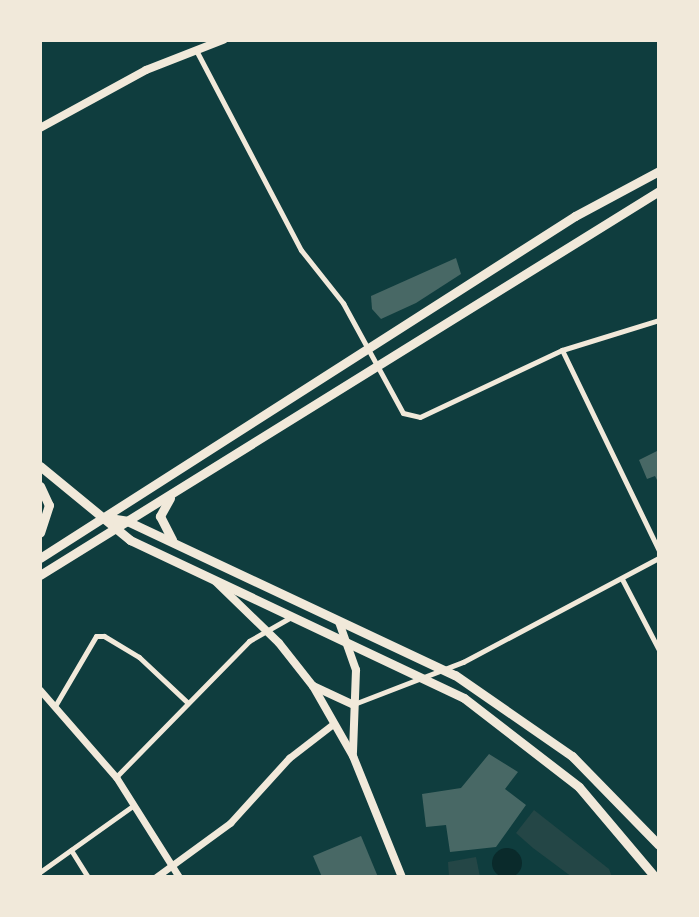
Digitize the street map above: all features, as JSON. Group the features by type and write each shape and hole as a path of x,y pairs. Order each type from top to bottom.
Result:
{"main road":[{"path":"40,128 146,71 223,40"},
{"path":"40,558 514,255 659,171"},
{"path":"40,575 376,366 524,270 659,191"},
{"path":"514,255 524,270"},
{"path":"40,466 103,517 113,530 427,677 564,773 655,877"},
{"path":"40,486 49,505 40,533"},
{"path":"175,492 160,516 177,546"},
{"path":"103,517 127,521 444,670 572,756 659,845"},
{"path":"213,579 266,631 313,686 352,756 402,877"},
{"path":"339,622 348,639 356,670 352,704 352,756"},
{"path":"313,686 352,704"}],"street":[{"path":"197,51 301,250 344,303 376,366 406,414 443,408 562,350 659,320"},
{"path":"562,350 659,551"},
{"path":"352,704 365,705 444,670 659,558"},
{"path":"622,579 659,650"},
{"path":"116,777 188,703 266,631 294,616"},
{"path":"55,706 96,636 104,636 139,657 188,703"},
{"path":"40,690 116,777 179,877"},
{"path":"156,877 230,823 289,758 333,724"},
{"path":"40,872 134,805"},
{"path":"71,850 88,877"}],"shaded area":[{"path":"534,810 609,869 612,877 572,877 533,848 516,833"},
{"path":"507,848 518,852 522,863 518,874 507,878 496,874 492,863 496,852"},
{"path":"476,857 480,877 449,877 448,862"}],"building":[{"path":"456,258 461,274 416,303 381,319 372,309 371,296"},
{"path":"659,450 659,484 655,476 647,479 639,460"},
{"path":"489,754 518,772 505,789 526,805 496,847 450,852 446,825 426,827 422,794 461,788"},
{"path":"361,836 378,877 322,877 313,856"}]}
